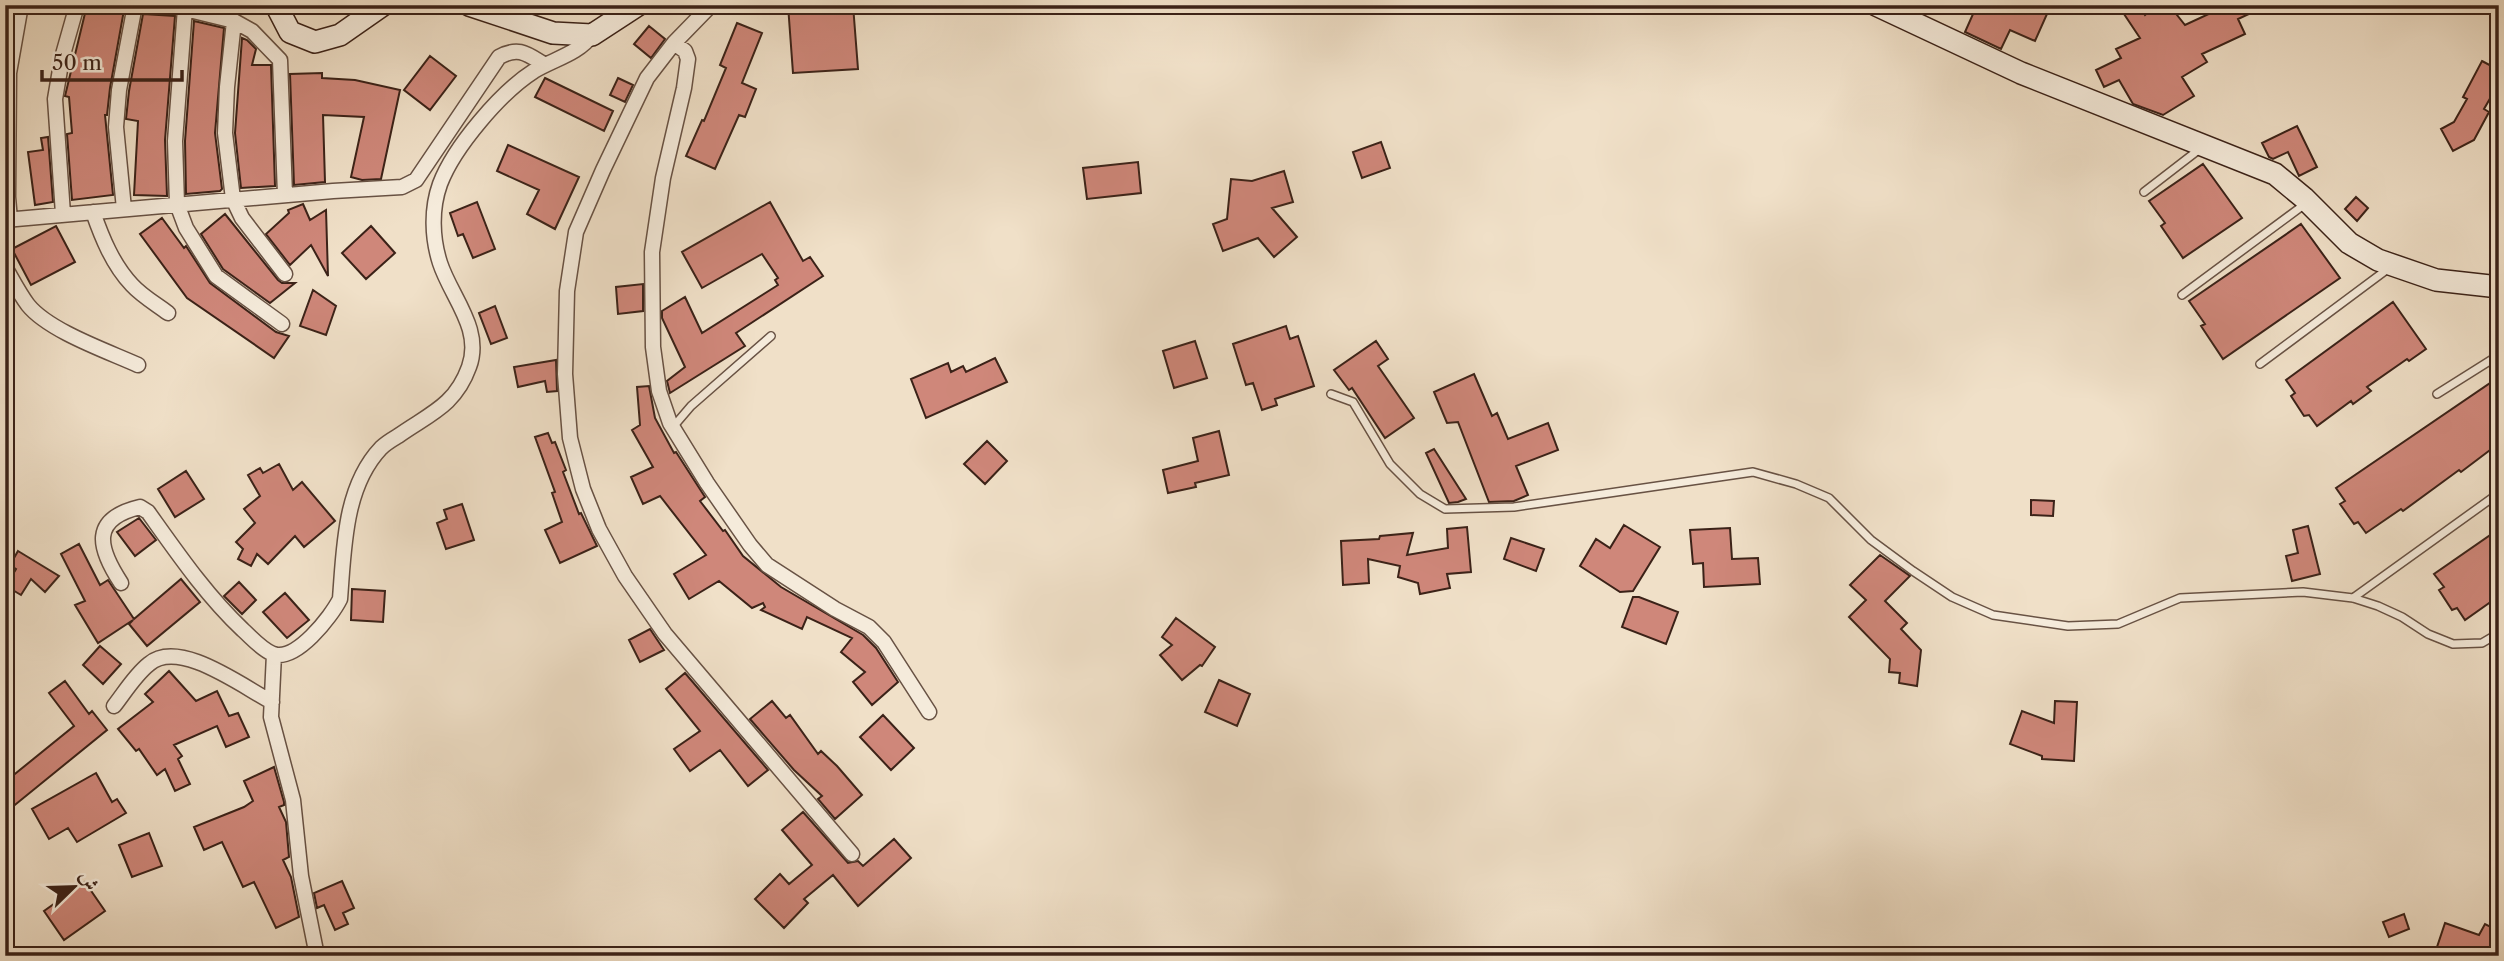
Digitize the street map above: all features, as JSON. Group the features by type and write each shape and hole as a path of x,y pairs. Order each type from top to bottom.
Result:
{"street":[{"path":"21,5 9,73 7,220 401,187 416,180 499,57 511,50 524,52 545,65"},
{"path":"63,214 55,99 62,58 77,5"},
{"path":"124,209 116,127 119,90 135,5"},
{"path":"169,5 234,21 251,31 280,60 285,195"},
{"path":"276,5 290,32 315,42 340,35 383,5"},
{"path":"469,5 498,9 553,33 592,35"},
{"path":"121,583 107,562 102,536 105,527 128,510 140,507 148,512 193,576 225,613 257,643 274,654 289,654 313,635 334,611 340,599 351,503 362,475 382,447 447,404 460,387 470,366 470,328 440,265 433,236 440,185 457,153 509,89 545,65 574,52 592,35 638,5"},
{"path":"711,5 674,44 647,78 576,232 566,291 565,374 570,438 583,489 598,529 664,634 852,854"},
{"path":"1876,5 2021,73 2275,174 2349,243 2378,260 2436,280 2499,287"},
{"path":"185,8 175,141 177,204 186,228 216,276 282,324"},
{"path":"234,21 225,133 233,199 242,218 285,274"},
{"path":"674,44 685,51 688,59 663,178 652,252 653,347 659,391 673,428 707,483 767,565 835,609 869,627 884,642 929,712"},
{"path":"93,212 103,241 119,268 133,286 168,313"},
{"path":"5,267 29,306 75,337 138,365"},
{"path":"274,654 271,717 293,800 301,876 317,956"},
{"path":"114,706 150,662 174,656 198,662 272,702"}],"lane":[{"path":"2144,192 2204,145"},
{"path":"2182,295 2308,202"},
{"path":"2260,364 2392,265"},
{"path":"673,428 691,406 771,336"},
{"path":"2437,394 2499,355"},
{"path":"1331,394 1353,402 1390,464 1419,494 1445,509 1514,507 1753,472 1796,484 1829,498 1871,540 1913,571 1952,597 1993,615 2068,626 2118,624 2180,598 2303,592 2353,598 2390,612 2428,634 2453,644 2482,643 2499,633"},
{"path":"2353,598 2499,493"}],"building":[{"path":"87,5 107,5 124,10 105,115 113,195 72,200 67,134 72,133 69,97 65,96"},
{"path":"788,5 853,5 858,69 793,73"},
{"path":"1977,5 2051,5 2035,41 2010,30 2001,49 1965,32"},
{"path":"2118,5 2138,5 2145,15 2157,5 2169,5 2185,25 2228,5 2268,5 2238,19 2245,34 2202,54 2207,62 2182,77 2194,96 2163,115 2133,104 2119,80 2104,87 2096,70 2121,58 2116,49 2140,38"},
{"path":"143,14 175,16 165,140 167,196 134,195 138,121 126,119"},
{"path":"194,21 224,28 215,133 222,189 186,194 185,141"},
{"path":"737,23 762,33 742,83 756,89 745,117 739,115 715,169 686,156 726,68 720,65"},
{"path":"649,26 665,39 651,58 634,44"},
{"path":"242,38 256,49 252,65 271,65 275,186 241,188 235,133"},
{"path":"430,56 456,76 430,110 404,90"},
{"path":"2482,61 2499,70 2499,83 2484,109 2489,112 2474,140 2453,151 2441,129 2454,122 2467,99 2463,97"},
{"path":"322,73 322,78 355,80 400,90 381,179 362,180 351,177 364,117 323,115 325,182 294,185 290,74"},
{"path":"545,78 613,111 604,131 535,97"},
{"path":"618,78 633,85 625,102 610,95"},
{"path":"2297,126 2317,167 2299,176 2288,152 2273,159 2269,157 2262,143"},
{"path":"48,137 53,202 35,205 28,152 43,150 41,138"},
{"path":"1381,142 1390,168 1362,178 1353,152"},
{"path":"508,145 579,177 555,229 527,214 539,190 497,171"},
{"path":"1138,162 1141,193 1087,199 1083,168"},
{"path":"2203,164 2242,218 2183,258 2161,226 2165,223 2149,201"},
{"path":"1284,171 1293,202 1272,208 1297,237 1274,257 1258,238 1223,251 1213,224 1227,219 1231,179 1252,181"},
{"path":"2356,197 2368,208 2357,221 2345,209"},
{"path":"477,202 495,249 473,258 463,234 458,236 450,213"},
{"path":"770,202 803,261 810,257 823,276 736,333 745,346 670,393 667,381 685,367 662,318 662,311 685,297 702,333 778,285 775,280 778,278 762,254 702,288 682,252"},
{"path":"303,204 310,220 326,210 328,276 311,245 290,265 266,234 289,213 288,210"},
{"path":"225,214 278,280 282,283 295,283 270,303 223,269 201,234"},
{"path":"162,218 184,248 186,246 210,283 276,332 289,336 274,358 187,298 140,234"},
{"path":"2301,224 2340,278 2223,359 2201,326 2205,324 2189,301"},
{"path":"56,226 75,262 31,285 12,249"},
{"path":"371,226 395,253 366,279 342,253"},
{"path":"643,284 643,311 618,314 616,287"},
{"path":"313,290 336,306 326,335 300,326"},
{"path":"2393,302 2426,349 2367,387 2371,391 2353,404 2351,401 2317,426 2309,415 2304,416 2291,396 2295,393 2286,380"},
{"path":"495,306 507,338 491,344 479,313"},
{"path":"1286,326 1290,339 1298,336 1314,386 1275,399 1277,405 1262,410 1253,383 1246,385 1233,344"},
{"path":"1195,341 1207,378 1174,388 1163,351"},
{"path":"1376,341 1388,359 1378,366 1414,418 1385,438 1352,388 1349,390 1334,370"},
{"path":"995,358 1007,382 926,418 911,379 948,363 951,372 963,366 966,372"},
{"path":"556,360 557,391 547,392 545,381 518,387 514,367"},
{"path":"1474,374 1492,416 1497,413 1508,439 1548,423 1558,450 1516,466 1528,495 1514,501 1489,502 1458,422 1447,423 1434,392"},
{"path":"2499,377 2499,427 2491,433 2498,444 2461,472 2459,470 2403,511 2401,509 2366,533 2358,522 2354,524 2340,504 2345,501 2336,488"},
{"path":"649,386 655,418 674,453 676,452 705,497 700,501 743,556 781,587 863,635 876,648 898,682 872,705 853,682 865,672 841,652 852,638 807,617 802,629 761,610 765,607 763,603 752,608 719,581 689,599 674,574 706,555 660,496 643,504 631,477 653,467 632,430 640,425 637,387"},
{"path":"1219,431 1229,475 1195,483 1196,487 1168,493 1163,470 1198,461 1193,438"},
{"path":"548,433 552,443 555,442 566,470 563,472 579,514 581,513 597,546 560,563 545,530 562,522 552,493 555,492 535,437"},
{"path":"987,441 1007,461 985,484 964,464"},
{"path":"1434,449 1466,499 1449,503 1426,453"},
{"path":"279,464 293,490 302,482 335,521 304,547 295,536 268,564 257,554 251,566 238,559 243,549 236,542 255,523 244,509 260,496 248,475 260,468 263,473"},
{"path":"186,471 204,499 175,517 158,489"},
{"path":"2031,500 2054,501 2053,516 2031,515"},
{"path":"462,504 474,540 446,549 437,523 447,519 444,510"},
{"path":"139,518 156,540 135,556 117,532"},
{"path":"1624,525 1660,547 1633,591 1620,592 1580,566 1596,539 1610,548"},
{"path":"2308,526 2320,574 2292,581 2286,556 2298,553 2293,530"},
{"path":"1467,527 1471,572 1447,574 1450,588 1420,594 1418,583 1398,577 1400,566 1368,559 1369,583 1343,585 1341,541 1379,539 1380,536 1413,533 1407,555 1448,548 1447,529"},
{"path":"1730,528 1732,559 1758,558 1760,584 1704,587 1703,563 1693,564 1690,530"},
{"path":"2499,529 2499,596 2465,620 2457,608 2452,610 2439,590 2444,587 2434,574"},
{"path":"1511,538 1544,549 1536,571 1504,559"},
{"path":"79,544 100,585 108,580 134,619 181,579 200,602 147,646 129,624 133,620 98,643 75,605 85,601 61,554"},
{"path":"18,551 59,576 45,592 31,579 21,595 6,586 16,569 10,565"},
{"path":"1880,555 1910,576 1885,601 1907,623 1901,629 1921,650 1917,686 1899,683 1900,673 1889,672 1890,659 1849,617 1866,600 1850,585"},
{"path":"239,582 256,600 242,614 224,596"},
{"path":"352,589 385,591 383,622 351,620"},
{"path":"285,593 309,620 287,638 263,612"},
{"path":"1633,597 1678,612 1666,644 1622,627"},
{"path":"1176,618 1215,647 1202,666 1182,680 1160,655 1172,645 1162,637"},
{"path":"650,629 664,650 640,662 629,640"},
{"path":"100,646 121,664 103,684 83,665"},
{"path":"169,671 196,701 217,691 229,716 238,713 249,737 226,747 217,726 174,745 182,756 178,759 190,784 175,791 165,769 157,775 139,749 136,751 118,729 153,702 145,694"},
{"path":"685,673 768,770 748,786 720,750 690,771 674,749 700,731 666,689"},
{"path":"1219,680 1250,694 1237,726 1205,712"},
{"path":"65,681 89,714 92,711 107,730 5,813 5,782 74,726 49,693"},
{"path":"772,701 786,718 790,715 818,754 821,751 862,795 835,819 818,799 822,796 794,770 750,719"},
{"path":"2055,701 2077,702 2074,761 2042,759 2042,756 2010,744 2022,711 2054,723"},
{"path":"883,715 914,748 891,770 860,737"},
{"path":"274,767 284,802 284,805 279,807 286,822 289,857 283,860 291,877 299,917 276,928 254,882 243,887 222,842 204,850 194,827 253,801 244,781"},
{"path":"96,773 112,802 117,799 126,813 77,842 68,828 49,839 32,809"},
{"path":"803,812 848,863 858,861 863,866 894,839 911,858 858,906 833,875 804,899 808,903 784,928 755,899 780,874 789,884 812,865 782,830"},
{"path":"149,833 162,866 132,877 119,845"},
{"path":"342,881 354,908 343,913 348,924 335,930 324,905 317,908 314,893"},
{"path":"85,882 105,911 64,940 44,911"},
{"path":"2404,914 2409,929 2389,937 2383,922"},
{"path":"2445,923 2479,935 2485,924 2499,931 2499,956 2434,956"}]}
